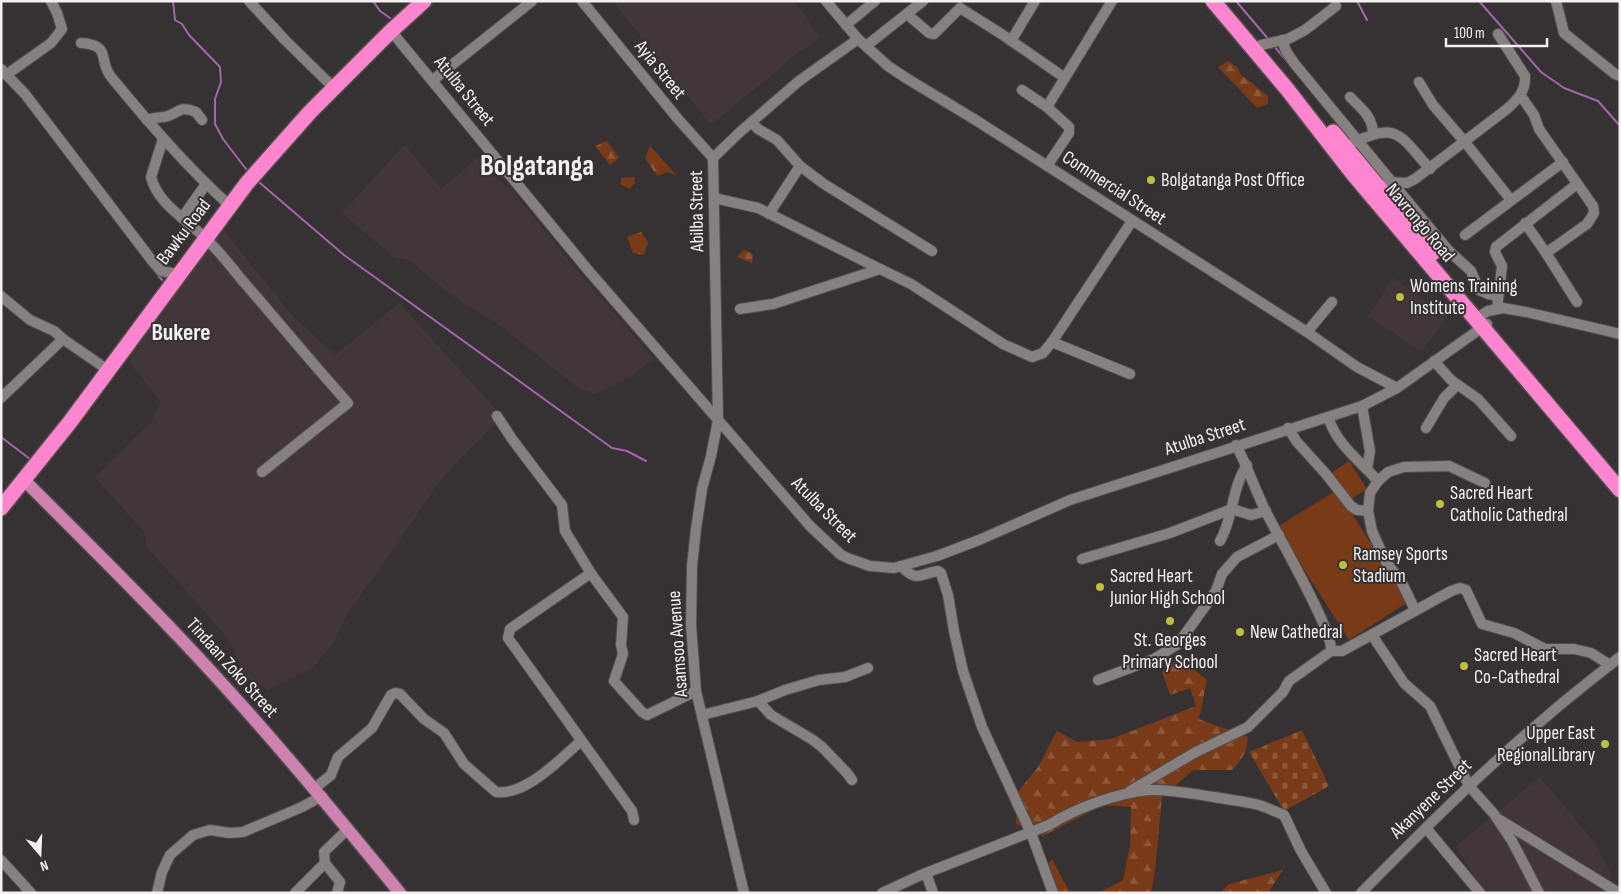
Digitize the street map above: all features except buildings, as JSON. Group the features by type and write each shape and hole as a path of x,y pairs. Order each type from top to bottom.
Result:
{"highway":[{"name":"Navrongo Road","path":"1213,1 1287,89 1353,174 1620,477"},
{"name":"Navrongo Road","path":"1225,1 1261,45 1352,143 1385,184 1445,266 1481,321 1620,490"},
{"name":"Bawku Road","path":"1,508 70,422 229,205 269,157 416,4"}],"main road":[{"name":"Tindaan Zoko Street","path":"24,480 180,637 318,792 400,893"}],"street":[{"path":"51,1 57,12 62,29 51,43 4,72 25,94 153,262 162,271 178,274"},
{"path":"249,1 285,40 334,88"},
{"path":"433,80 532,1"},
{"name":"Ayia Street","path":"582,1 678,119 713,158"},
{"name":"Commercial Street","path":"826,1 862,43 888,66 1308,332 1357,367 1397,388"},
{"path":"846,24 875,1"},
{"name":"Abilba Street","path":"718,420 713,158 799,81 862,43 924,1"},
{"path":"1011,41 1035,1"},
{"path":"1047,107 1112,1"},
{"path":"1556,1 1564,33 1620,76"},
{"path":"1261,45 1282,40 1305,30 1336,6"},
{"path":"907,14 929,33 934,34 960,8 1065,78"},
{"name":"Atulba Street","path":"391,31 588,270 810,526 842,555 870,566 885,568 901,566 937,556 979,540 1070,500 1288,428 1362,406 1397,388 1434,361 1497,309"},
{"path":"1385,184 1407,183 1430,169 1521,96 1526,83 1525,76 1498,34"},
{"path":"1282,40 1286,51 1294,63 1352,143 1373,134 1391,132 1398,134 1430,169"},
{"path":"81,42 93,43 101,50 108,74 163,139 229,205"},
{"path":"1418,82 1433,105 1511,200"},
{"path":"1022,90 1047,107 1069,127 1069,133 1047,166"},
{"path":"1521,96 1534,114 1538,129 1593,206 1594,213 1587,224 1546,253"},
{"path":"1350,97 1370,119 1373,125 1373,134"},
{"path":"147,120 169,115 181,109 196,112 202,120"},
{"path":"752,123 758,129 777,140 800,166 824,184 932,251"},
{"path":"163,139 151,178 168,206 206,238 348,403 262,472"},
{"path":"1465,235 1563,162"},
{"path":"770,214 800,166"},
{"path":"182,218 206,184"},
{"path":"1385,184 1449,251 1471,271 1479,290 1498,296"},
{"path":"1577,184 1496,247 1495,252 1502,266 1497,309 1526,312 1620,334"},
{"path":"714,198 758,208 911,284 1003,344 1032,357 1043,353 1052,342 1132,221"},
{"path":"1525,223 1576,302"},
{"path":"740,309 773,304 817,288 880,269"},
{"path":"1,296 30,320 54,331 108,370"},
{"path":"1308,332 1332,302"},
{"path":"1,398 63,339"},
{"path":"1052,342 1130,374"},
{"path":"1434,361 1457,385 1478,399 1511,436"},
{"path":"1426,428 1444,398 1457,385"},
{"path":"1362,406 1370,451 1367,469"},
{"path":"497,416 562,505 565,531 592,575 624,618 621,645 623,656 614,681 644,714 650,714 696,691"},
{"path":"1328,417 1332,430 1342,444 1378,480"},
{"name":"Asamsoo Avenue","path":"718,420 702,489 692,566 691,626 696,691 744,893"},
{"path":"1288,428 1302,449 1326,474 1351,506 1357,510 1368,511"},
{"path":"1236,445 1247,465 1266,511 1323,623 1332,646 1331,651"},
{"path":"1220,541 1226,531 1235,488 1247,465"},
{"path":"1415,610 1401,582 1386,562 1372,532 1368,511 1370,493 1378,480 1388,472 1404,467 1449,466 1486,483"},
{"path":"1082,560 1170,533 1232,509 1251,515 1266,511"},
{"path":"1098,680 1154,659 1178,644 1216,591 1222,574 1237,557 1279,535"},
{"path":"901,566 911,576 916,577 938,571 941,573 948,594 963,671 982,727 1031,833 1053,893"},
{"path":"592,575 588,574 510,629 508,635 509,642 632,811 634,820"},
{"path":"1125,794 1194,753 1248,727 1283,692 1289,682 1331,651 1342,651 1415,610 1460,588 1466,590 1482,624 1514,633 1545,649 1574,649 1591,653 1610,665"},
{"path":"1372,635 1404,683 1430,706 1469,786 1496,818 1512,841 1538,893"},
{"name":"Akanyene Street","path":"1361,893 1469,786 1545,717 1620,657"},
{"path":"702,715 758,701 818,680 846,677 868,668"},
{"path":"157,893 162,872 170,855 193,835 210,830 230,833 243,832 302,808 331,775 338,757 372,728 391,695 395,692 400,694 424,718 444,733 464,764 496,792 509,792 529,784 581,742"},
{"path":"758,701 771,715 822,747 852,780"},
{"path":"882,893 926,873 1031,833 1073,812 1125,794 1149,790 1172,790 1245,802 1262,806 1284,815 1301,851 1326,893"},
{"path":"1496,818 1619,893"},
{"path":"1426,828 1480,893"},
{"path":"337,893 340,882 325,864 324,852 348,830"},
{"path":"1,860 31,893"},
{"path":"295,893 325,864"},
{"path":"926,873 933,893"}],"shaded area":[{"path":"613,1 795,1 820,38 788,60 713,123 709,123"},
{"path":"403,146 406,146 441,189 478,158 492,175 513,191 569,261 654,359 629,378 595,394 580,389 505,329 450,294 409,260 396,258 366,234 342,213"},
{"path":"224,231 291,314 335,355 399,303 502,416 442,478 347,614 335,641 312,669 267,690 246,677 229,641 202,608 147,548 144,532 95,477 151,422 161,402 131,364 131,353"},
{"name":"Womens Training Institute","path":"1393,278 1447,316 1422,352 1368,316"},
{"path":"1540,777 1591,838 1610,871 1613,893 1486,893 1455,847"}],"green space":[{"path":"1228,61 1238,68 1240,74 1268,96 1268,104 1257,108 1218,67"},
{"path":"607,141 619,158 610,165 595,146"},
{"path":"650,146 677,176 668,172 657,176 645,158"},
{"path":"634,177 635,183 629,189 620,184 622,178"},
{"path":"641,232 648,242 644,255 633,253 627,237"},
{"path":"744,250 753,254 752,263 737,257"},
{"path":"1349,461 1367,489 1349,500 1331,473"},
{"name":"Ramsey Sports Stadium","path":"1337,490 1408,602 1349,640 1277,527"},
{"path":"1179,658 1207,680 1199,719 1248,737 1245,751 1232,770 1193,770 1162,797 1151,893 1098,893 1123,880 1130,845 1131,807 1103,805 1043,836 1016,824 1017,793 1038,767 1057,731 1077,742 1111,739 1196,706 1190,688 1170,695 1162,672"},
{"path":"1302,730 1329,786 1284,811 1249,752"},
{"path":"1052,859 1070,893 1055,893 1044,870"},
{"path":"1283,870 1268,893 1220,893 1229,884"}],"waterway":[{"path":"173,1 175,20 182,24 189,35 220,67 221,82 215,99 215,124 223,139 246,169"},
{"path":"373,1 380,11 390,18"},
{"path":"1236,1 1269,40"},
{"path":"1357,1 1367,20"},
{"path":"1479,1 1541,72 1564,88 1598,101 1620,126"},
{"path":"1274,46 1290,65"},
{"path":"6,81 24,100"},
{"path":"260,183 344,255 612,448 627,451 646,461"},
{"path":"157,274 162,280"},
{"path":"1,437 30,459"}],"place":[{"name":"Bolgatanga Post Office","path":"1151,180"},
{"name":"Womens Training Institute","path":"1400,297"},
{"name":"Sacred Heart Catholic Cathedral","path":"1440,504"},
{"name":"Ramsey Sports Stadium","path":"1343,565"},
{"name":"Sacred Heart Junior High School","path":"1100,587"},
{"name":"St. Georges Primary School","path":"1170,621"},
{"name":"New Cathedral","path":"1240,632"},
{"name":"Sacred Heart Co-Cathedral","path":"1464,666"},
{"name":"Upper East RegionalLibrary","path":"1605,744"}],"district":[{"name":"Bolgatanga","path":"537,166"},
{"name":"Bukere","path":"181,332"}]}
